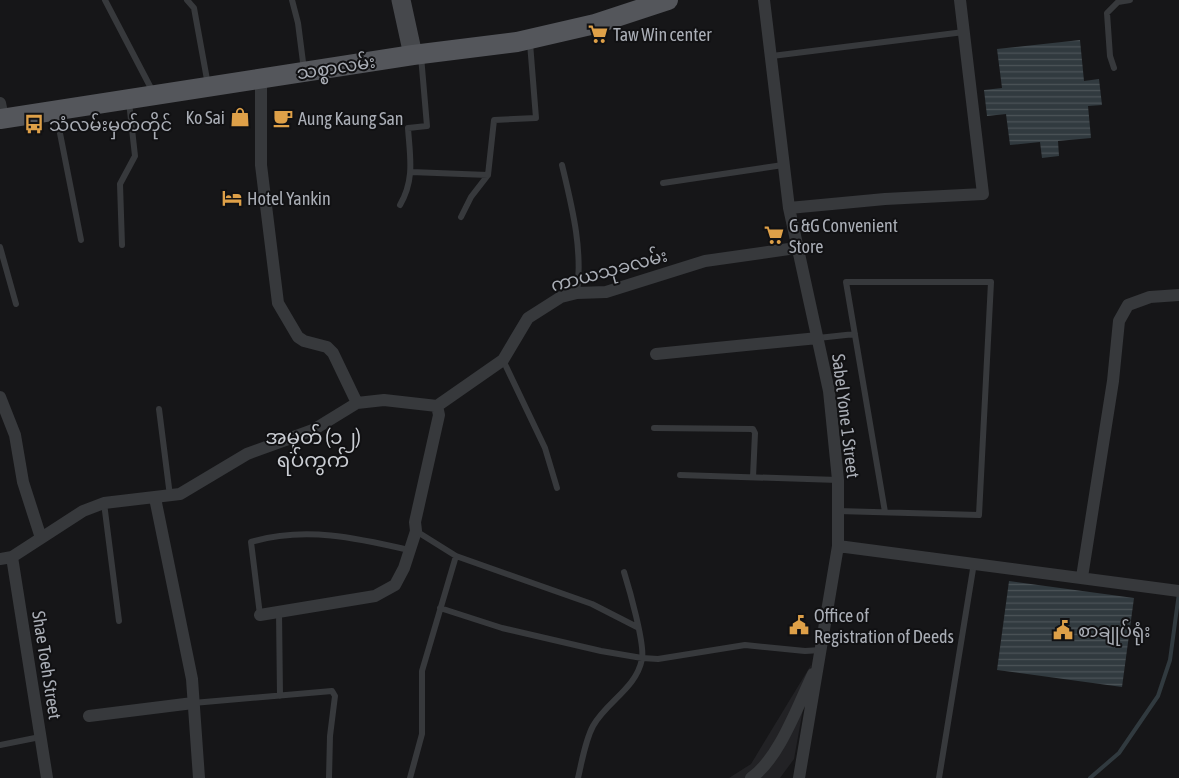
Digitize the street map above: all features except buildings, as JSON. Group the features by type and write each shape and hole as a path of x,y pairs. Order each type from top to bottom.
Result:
{"main road":[{"path":"402,0 417,55"},
{"name":"သစ္စာလမ်း","path":"1,113 55,110 530,39 595,24 668,0"}],"street":[{"name":"Sabel Yone 1 Street","path":"764,0 789,208 796,248 829,390 838,480 838,546 799,778"},
{"path":"789,208 886,198 983,194 960,0"},
{"path":"261,79 261,165 278,303 298,337 304,341 328,346 333,352 357,403"},
{"name":"ကာယသုခလမ်း","path":"437,406 503,360 528,318 561,297 577,293 606,292 705,261 796,248"},
{"path":"1082,577 1113,381 1119,321 1128,305 1150,298 1179,295"},
{"path":"656,354 818,338"},
{"path":"0,397 4,420 16,435 23,482 41,538"},
{"path":"6,558 83,511 104,502 180,494 247,454 313,430 357,403 384,400 437,406 439,415 416,522 416,531 395,585 375,596 260,615"},
{"path":"155,498 192,680 199,778"},
{"path":"838,546 1082,577 1179,592"},
{"name":"Shae Toeh Street","path":"6,558 47,778"},
{"path":"751,778 762,771 778,746 820,656"},
{"path":"89,716 193,703"}],"lane":[{"path":"105,0 154,94"},
{"path":"187,0 194,8 208,86"},
{"path":"292,0 298,23 304,72"},
{"path":"1114,68 1110,56 1106,13 1118,2 1130,0"},
{"path":"772,56 964,32"},
{"path":"461,217 471,197 488,175 494,120 536,118 530,39"},
{"path":"400,205 408,190 411,172 408,128 427,126 417,55"},
{"path":"122,245 120,184 135,156 129,98"},
{"path":"55,110 81,240"},
{"path":"562,165 576,223 580,273 577,293"},
{"path":"663,183 783,165"},
{"path":"411,172 488,175"},
{"path":"0,247 16,304"},
{"path":"838,511 979,515 991,282 846,282 885,512"},
{"path":"818,338 855,334"},
{"path":"503,360 545,448 557,488"},
{"path":"160,409 170,496"},
{"path":"654,428 753,429 755,433 753,477"},
{"path":"680,475 838,480"},
{"path":"104,502 120,621"},
{"path":"416,531 456,556 592,604 637,627"},
{"path":"260,615 251,542 307,533 346,536 410,550"},
{"path":"410,778 422,734 422,672 456,556"},
{"path":"939,778 974,563"},
{"path":"578,778 582,757 593,726 629,688 642,658 632,600 624,572"},
{"path":"440,608 502,628 601,651 642,658 658,659 745,646 805,651 820,656"},
{"path":"279,612 280,696"},
{"path":"193,703 332,691 334,696 330,736 329,778"},
{"path":"0,745 40,737"}],"shaded area":[{"path":"1080,40 1084,81 1099,79 1102,105 1088,106 1091,138 1058,141 1059,156 1042,158 1040,142 1010,145 1006,114 987,116 984,90 1002,88 997,49"},
{"path":"1009,581 1134,598 1122,687 997,670"},
{"path":"811,665 794,759 780,778 729,778 751,764"}],"waterway":[{"path":"1090,778 1119,753 1158,696 1170,660 1179,593"}],"place":[{"name":"Taw Win center","path":"598,34"},
{"name":"Ko Sai","path":"240,117"},
{"name":"Aung Kaung San","path":"283,118"},
{"name":"သံလမ်းမှတ်တိုင်","path":"34,124"},
{"name":"Hotel Yankin","path":"232,198"},
{"name":"G &G Convenient Store","path":"774,235"},
{"name":"Office of Registration of Deeds","path":"799,625"},
{"name":"စာချုပ်ရုံး","path":"1063,630"}],"district":[{"name":"အမှတ် (၁၂) ရပ်ကွက်","path":"313,448"}]}
